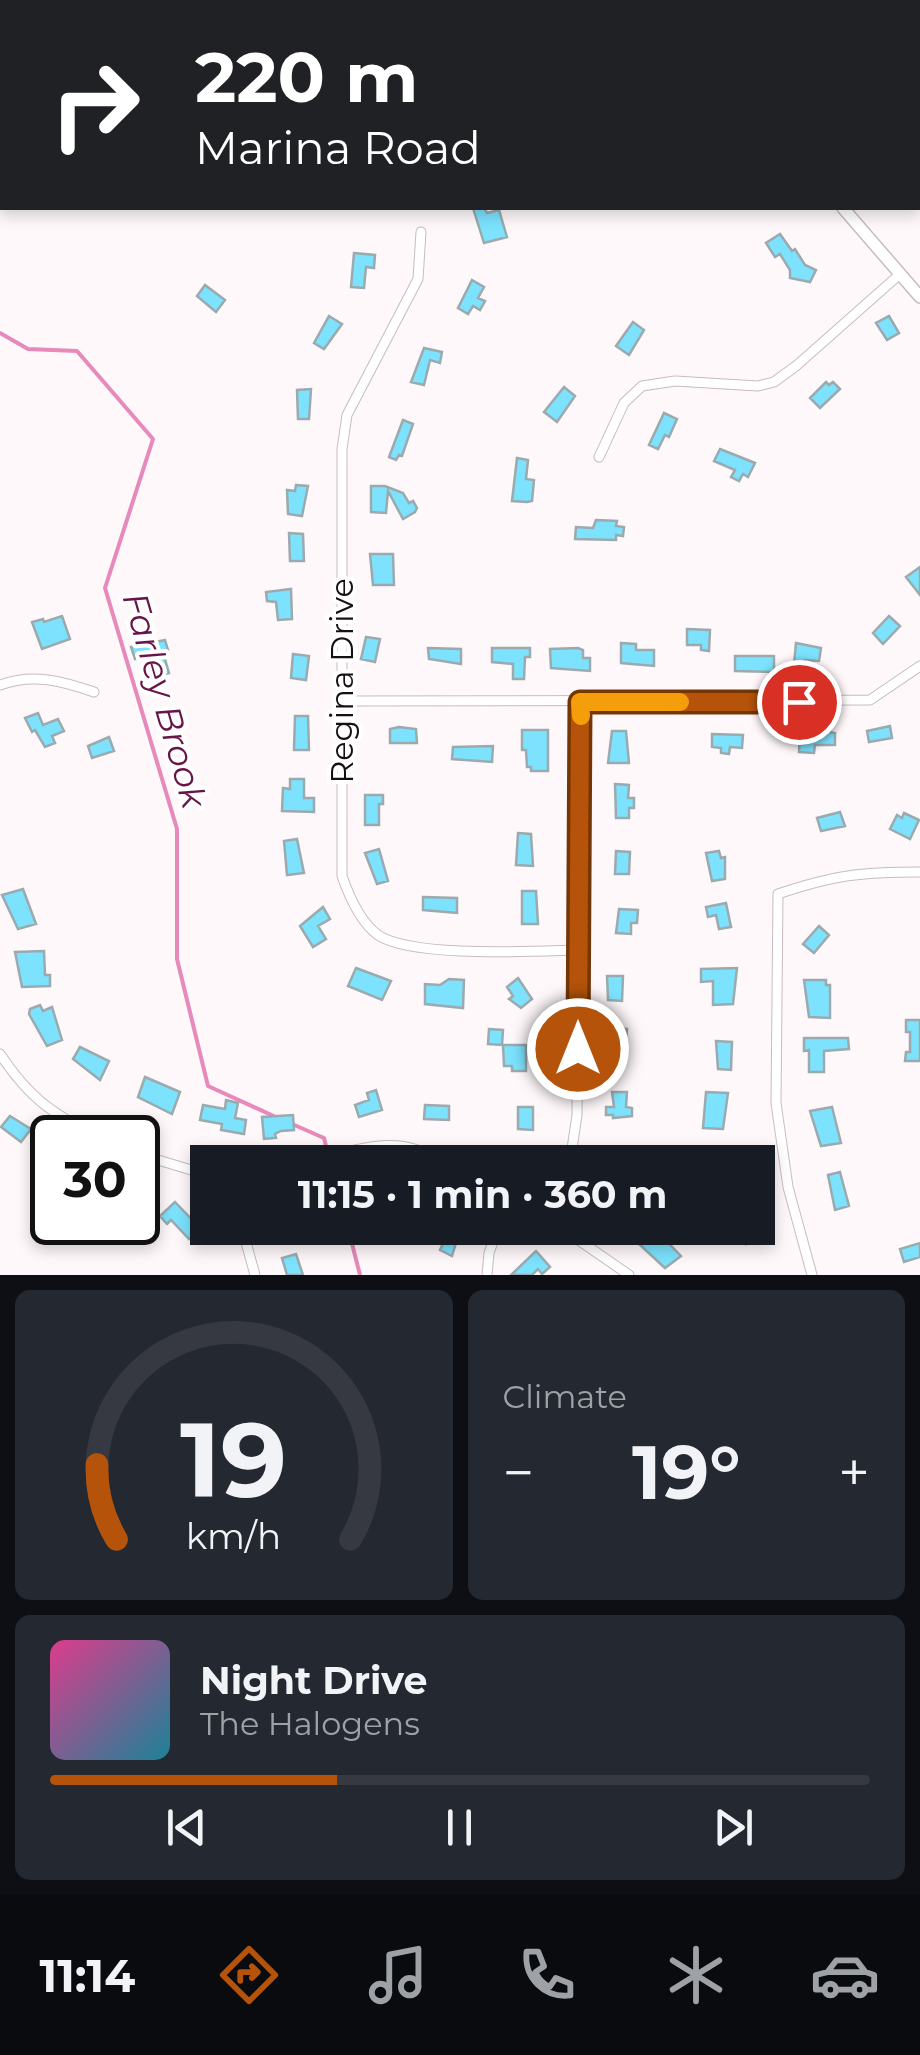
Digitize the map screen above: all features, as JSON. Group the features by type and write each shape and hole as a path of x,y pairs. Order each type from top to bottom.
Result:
{"main road":[{"path":"845,210 920,297"}],"street":[{"name":"Regina Drive","path":"422,232 418,279 346,415 342,484 342,876 355,907 376,934 397,943 425,949 578,950"},
{"path":"600,457 624,403 642,386 675,381 758,386 774,382 900,274"},
{"path":"344,701 870,700 920,666"},
{"path":"0,684 44,678 94,692"},
{"path":"573,1145 577,1115 580,702"},
{"path":"812,1275 788,1187 776,1103 774,991 778,894 825,878 859,872 920,872"},
{"path":"0,1054 21,1085 56,1115"},
{"path":"160,1161 190,1170"},
{"path":"246,1245 254,1275"},
{"path":"487,1275 491,1245"},
{"path":"585,1245 628,1275"}],"building":[{"path":"474,210 499,210 507,237 484,243"},
{"path":"780,234 805,265 816,270 810,282 790,278 790,270 780,254 775,257 766,243"},
{"path":"354,253 375,255 374,268 366,267 364,288 351,287"},
{"path":"472,280 484,287 478,298 485,301 480,310 473,306 468,314 458,308"},
{"path":"205,285 225,300 216,312 197,296"},
{"path":"329,316 342,324 324,349 314,343"},
{"path":"889,316 899,333 887,340 876,323"},
{"path":"633,322 644,330 629,355 616,346"},
{"path":"424,348 442,352 440,363 430,360 424,385 411,382"},
{"path":"826,382 833,382 840,389 820,408 810,398"},
{"path":"564,387 575,396 557,422 544,412"},
{"path":"311,389 309,419 298,419 297,390"},
{"path":"664,413 677,419 658,449 649,445"},
{"path":"403,420 413,424 402,456 396,460 389,457"},
{"path":"720,449 755,463 748,477 743,474 739,481 731,477 735,470 714,461"},
{"path":"517,458 528,460 526,479 534,480 532,501 512,501"},
{"path":"296,485 308,486 302,516 288,514 287,490 295,491"},
{"path":"371,486 403,493 409,503 413,501 415,512 403,519 388,491 386,513 371,512"},
{"path":"596,520 617,521 616,526 624,527 623,536 616,535 616,540 575,539 576,527 593,528"},
{"path":"289,533 303,534 304,561 290,561"},
{"path":"370,554 393,554 394,585 373,585"},
{"path":"920,567 920,595 906,577"},
{"path":"291,589 292,619 278,620 276,602 267,601 266,592"},
{"path":"62,616 70,639 42,649 32,622"},
{"path":"889,616 900,626 883,644 873,633"},
{"path":"687,629 710,630 709,651 701,650 701,645 687,645"},
{"path":"366,637 380,639 375,662 361,659"},
{"path":"165,640 168,650 163,652 169,673 156,676 150,655 135,659 131,647"},
{"path":"621,643 636,644 636,650 654,650 654,666 621,663"},
{"path":"796,643 821,648 819,661 794,664"},
{"path":"428,648 461,649 461,664 429,659"},
{"path":"492,648 530,648 530,657 525,657 524,679 513,679 513,664 492,662"},
{"path":"550,649 583,650 583,658 590,658 590,671 551,668"},
{"path":"293,654 309,656 306,680 291,678"},
{"path":"735,656 774,656 774,672 735,671"},
{"path":"38,713 43,725 58,719 64,731 52,736 55,743 45,747 25,718"},
{"path":"295,716 308,716 309,750 294,750"},
{"path":"890,726 892,738 869,742 867,731"},
{"path":"390,729 416,729 417,743 390,743"},
{"path":"522,730 548,730 548,771 531,771 527,767"},
{"path":"612,731 626,731 629,763 608,763"},
{"path":"800,732 835,733 835,745 815,745 814,753 799,752"},
{"path":"712,734 743,735 742,748 730,747 729,754 721,753 721,748 712,747"},
{"path":"109,737 114,751 92,758 88,746"},
{"path":"493,746 492,762 452,759 453,747"},
{"path":"290,779 304,779 304,798 314,798 314,812 282,811 283,788 290,789"},
{"path":"615,784 629,785 628,798 634,798 634,808 629,808 629,818 616,818"},
{"path":"365,795 383,795 379,825 365,825"},
{"path":"840,812 845,826 821,831 817,818"},
{"path":"904,813 919,820 910,839 890,829 897,815 902,818"},
{"path":"518,833 531,834 533,866 516,865"},
{"path":"297,839 304,873 287,875 284,841"},
{"path":"379,849 388,881 377,884 365,853"},
{"path":"616,851 630,852 629,874 615,874"},
{"path":"719,851 721,858 725,857 725,879 712,881 706,853"},
{"path":"23,889 36,924 18,929 2,895"},
{"path":"522,891 536,891 538,924 522,924"},
{"path":"423,897 457,898 457,913 423,910"},
{"path":"726,903 731,927 719,929 716,915 708,917 706,907"},
{"path":"323,907 330,919 318,926 326,939 313,947 300,926"},
{"path":"619,909 638,910 637,923 631,923 631,934 616,933"},
{"path":"819,926 829,935 814,953 803,944"},
{"path":"44,951 45,975 50,975 50,986 22,987 15,952"},
{"path":"356,968 391,981 382,1000 348,986"},
{"path":"737,968 733,1004 713,1005 713,981 701,982 701,969"},
{"path":"607,976 623,976 622,1001 608,1000"},
{"path":"518,978 532,999 521,1008 509,999 513,996 507,987"},
{"path":"449,979 464,980 463,1008 425,1004 425,984 440,985"},
{"path":"804,980 826,980 826,985 830,985 830,1018 809,1017"},
{"path":"40,1005 43,1011 52,1007 62,1040 47,1046 29,1014 30,1009"},
{"path":"906,1020 920,1020 920,1061 905,1061 906,1052 910,1052"},
{"path":"612,1028 627,1029 624,1062 612,1061"},
{"path":"489,1029 503,1030 502,1045 488,1044"},
{"path":"804,1038 848,1038 849,1049 824,1051 824,1072 809,1072 809,1050 804,1051"},
{"path":"716,1041 732,1042 731,1070 718,1069"},
{"path":"503,1045 526,1045 526,1071 512,1071 512,1066 504,1066"},
{"path":"80,1047 109,1061 100,1080 73,1059"},
{"path":"145,1077 180,1092 172,1114 138,1097"},
{"path":"376,1090 382,1110 359,1117 355,1105 369,1100 367,1093"},
{"path":"612,1092 627,1092 626,1107 632,1108 632,1116 606,1115 606,1107 614,1107"},
{"path":"706,1092 728,1093 723,1129 703,1128"},
{"path":"226,1100 238,1103 235,1118 246,1120 244,1134 221,1130 222,1124 200,1120 203,1105 225,1109"},
{"path":"425,1105 449,1106 449,1120 424,1119"},
{"path":"518,1107 533,1107 533,1130 518,1129"},
{"path":"832,1107 841,1143 821,1146 810,1111"},
{"path":"293,1115 294,1130 264,1139 262,1117"},
{"path":"10,1116 30,1130 21,1142 1,1127"},
{"path":"840,1172 849,1206 835,1210 828,1175"},
{"path":"175,1202 190,1218 190,1238 171,1220 167,1224 160,1216"},
{"path":"920,1243 920,1257 904,1262 900,1249"},
{"path":"442,1245 455,1245 452,1256 440,1250"},
{"path":"640,1245 670,1245 681,1256 665,1268"},
{"path":"536,1251 550,1267 542,1274 538,1269 532,1275 511,1275"},
{"path":"296,1254 303,1275 287,1275 282,1258"}],"waterway":[{"name":"Farley Brook","path":"0,333 28,349 77,351 153,439 105,588 177,829 177,959 208,1086 278,1118"},
{"name":"Farley Brook","path":"292,1124 324,1138 326,1145"},
{"name":"Farley Brook","path":"352,1245 360,1275"}],"slow traffic":[{"path":"581,716 580,702 680,702"}],"route":[{"path":"578,1049 580,702 799,702"}]}
